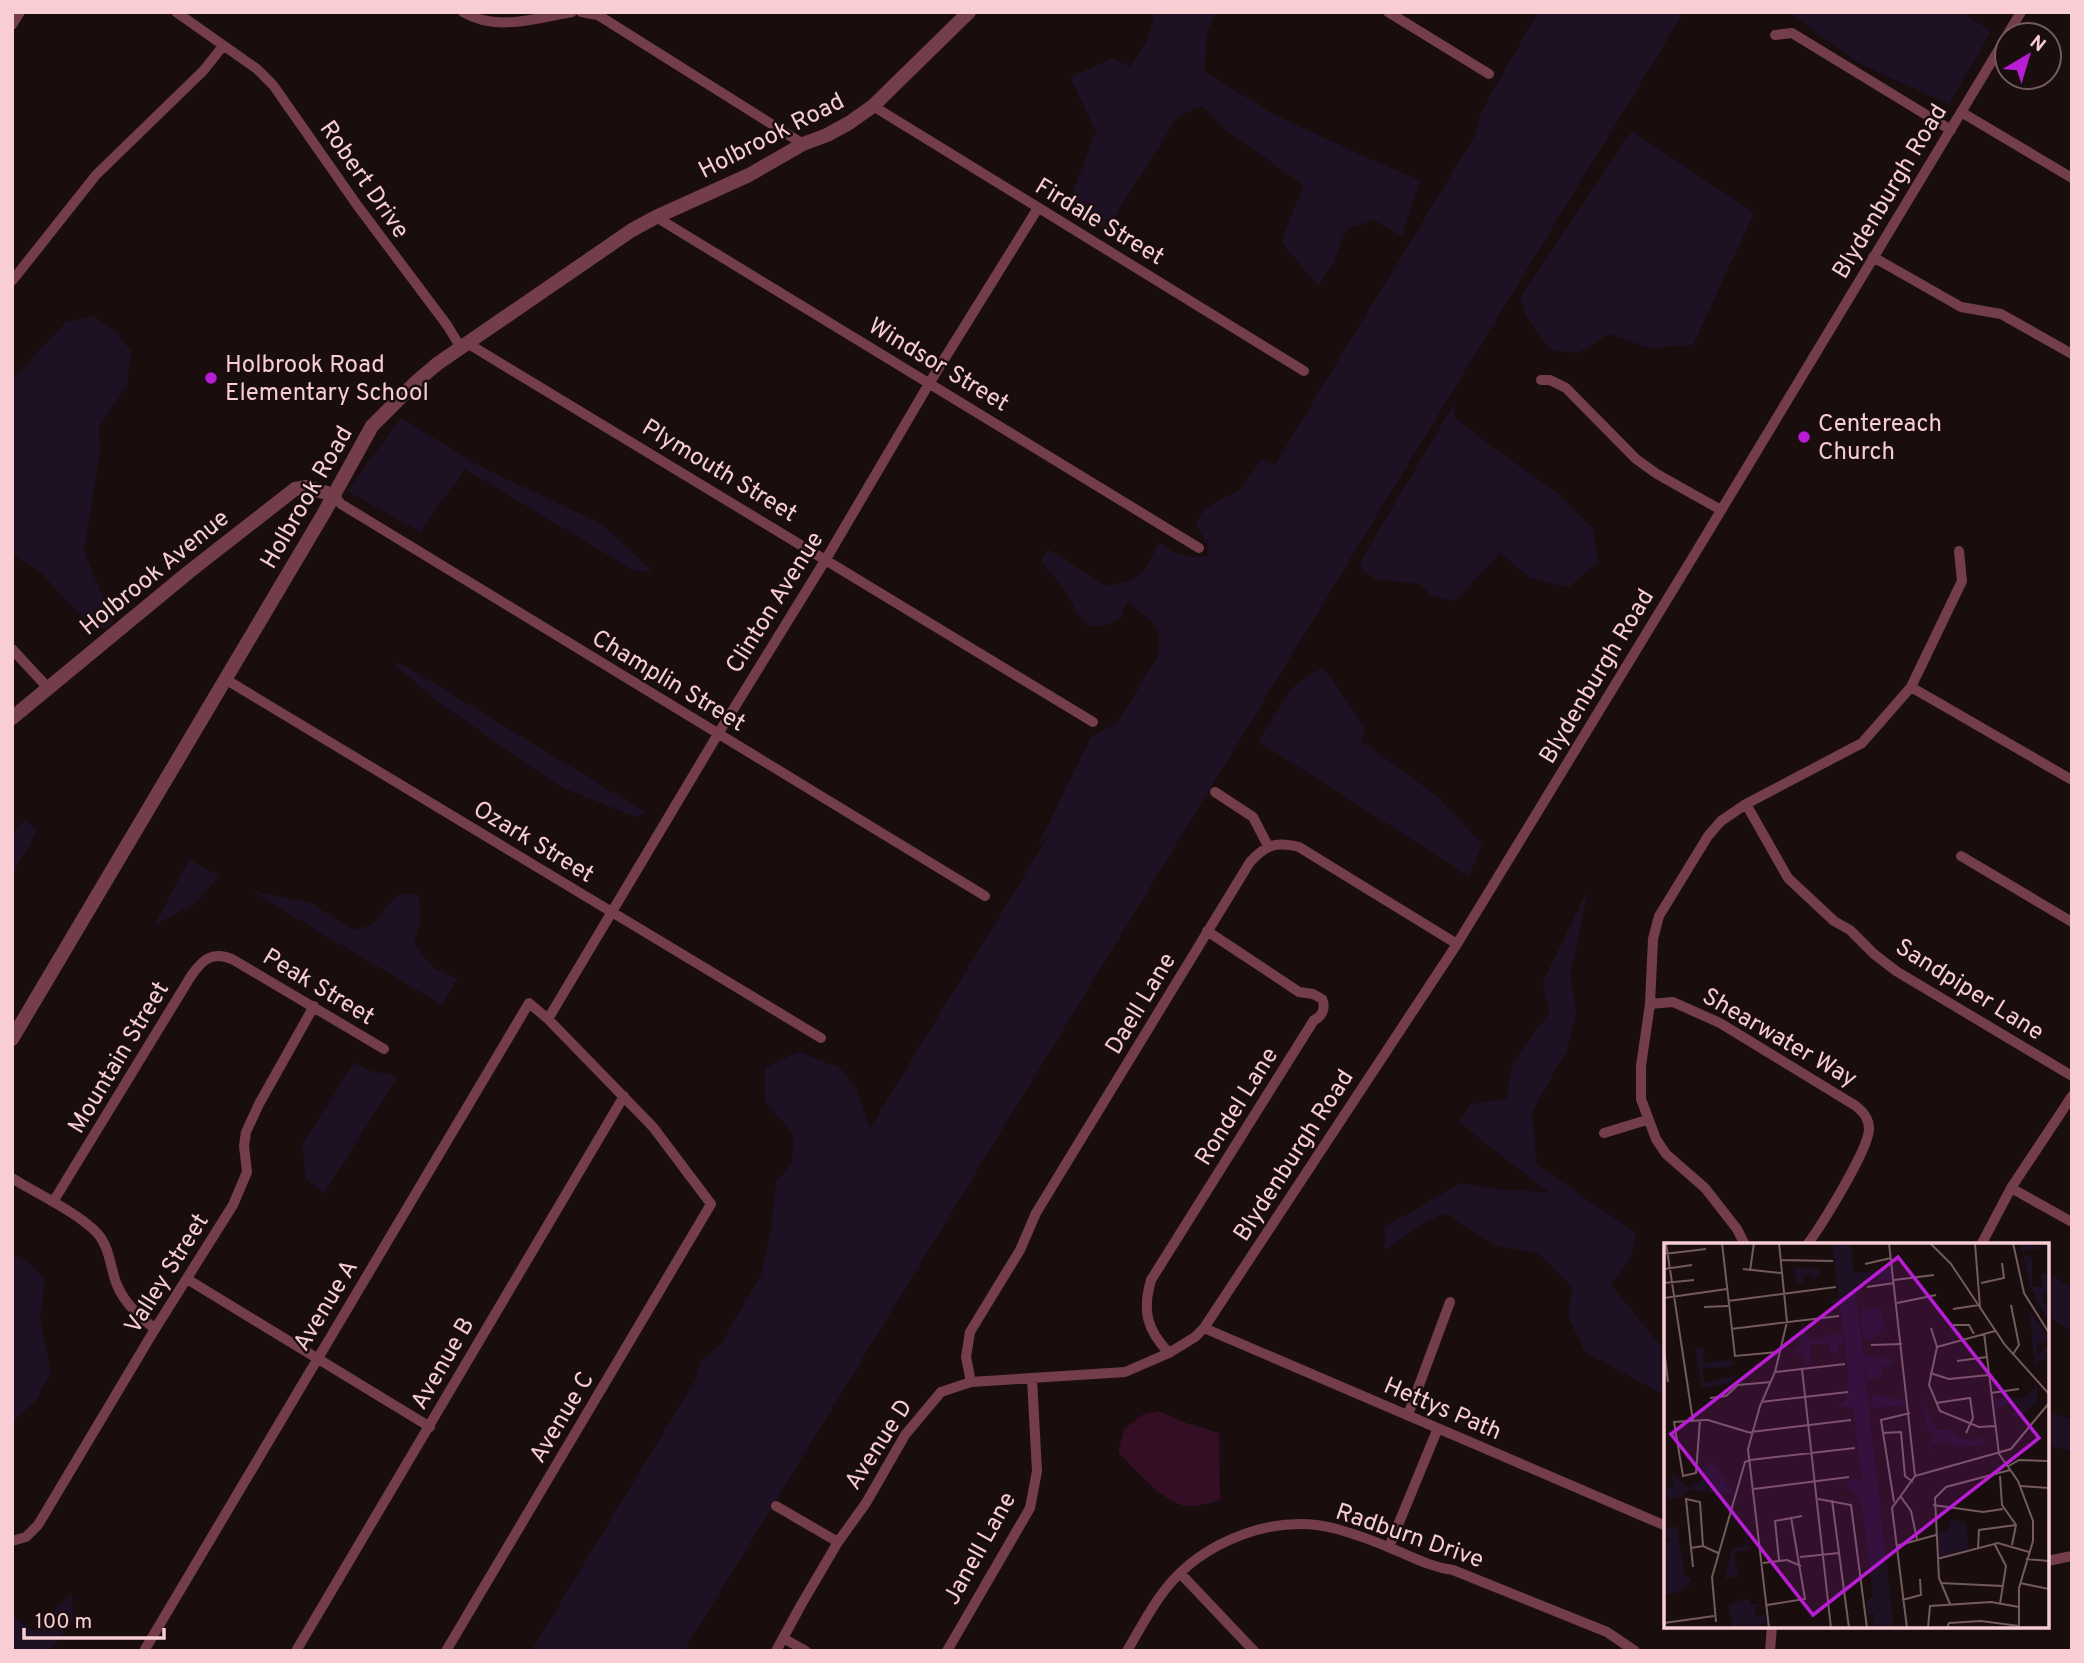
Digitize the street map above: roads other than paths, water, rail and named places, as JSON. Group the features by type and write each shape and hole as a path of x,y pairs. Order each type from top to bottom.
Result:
{"street":[{"path":"12,25 20,12"},
{"path":"463,12 486,23 572,12"},
{"path":"581,12 598,15 803,144"},
{"name":"Holbrook Road","path":"12,1039 334,495 372,426 437,364 589,258 656,217 749,175 803,144 827,135 873,106 969,12"},
{"path":"1388,12 1489,74"},
{"name":"Robert Drive","path":"182,14 221,48 257,69 280,94 357,205 464,345"},
{"path":"1775,35 1792,33 1951,130"},
{"path":"12,281 84,189 203,71 221,48"},
{"name":"Blydenburgh Road","path":"1204,1328 1457,944 1993,58"},
{"name":"Firdale Street","path":"873,106 1304,371"},
{"path":"1961,112 2072,178"},
{"name":"Clinton Avenue","path":"548,1019 930,382 1038,208"},
{"name":"Windsor Street","path":"656,217 1199,548"},
{"path":"1873,257 1961,307 2001,314 2072,354"},
{"name":"Plymouth Street","path":"464,345 826,559 1093,722"},
{"path":"1541,380 1550,380 1566,388 1636,459 1721,510"},
{"name":"Holbrook Avenue","path":"12,718 119,628 295,489 306,487 334,495"},
{"name":"Champlin Street","path":"334,495 341,504 985,896"},
{"path":"1744,1243 1737,1228 1705,1188 1666,1154 1647,1120 1641,1099 1641,1066 1650,1004 1653,939 1659,916 1708,836 1721,821 1746,804 1862,743 1911,687 1962,581 1959,551"},
{"path":"12,649 49,689"},
{"name":"Ozark Street","path":"225,679 821,1038"},
{"path":"1911,687 2072,780"},
{"path":"1215,792 1253,817 1268,846 1290,845 1307,851 1457,944"},
{"name":"Sandpiper Lane","path":"1746,804 1788,878 1834,922 1850,930 1896,971 2072,1076"},
{"name":"Daell Lane","path":"971,1381 966,1357 967,1345 976,1321 1020,1250 1036,1213 1250,862 1268,846"},
{"path":"1961,856 2072,922"},
{"name":"Rondel Lane","path":"1169,1353 1157,1341 1146,1316 1147,1292 1151,1280 1324,1008 1322,999 1313,994 1299,992 1207,932"},
{"name":"Mountain Street","path":"53,1202 198,967 205,958 215,955 232,958"},
{"name":"Peak Street","path":"232,958 384,1049"},
{"name":"Shearwater Way","path":"1650,1004 1673,1002 1720,1023 1866,1114 1869,1127 1860,1158 1808,1243"},
{"name":"Avenue A","path":"144,1651 529,1003 548,1019"},
{"name":"Valley Street","path":"12,1541 26,1537 38,1525 240,1193 247,1172 246,1132 258,1104 314,1006"},
{"path":"548,1019 624,1096"},
{"name":"Avenue C","path":"446,1651 711,1204 653,1127 624,1096"},
{"name":"Avenue B","path":"296,1651 624,1096"},
{"path":"1982,1243 2011,1188 2072,1096"},
{"path":"1604,1133 1647,1120"},
{"path":"12,1178 53,1202 99,1235 105,1244 116,1283 125,1302 155,1329"},
{"path":"2011,1188 2072,1222"},
{"path":"187,1279 429,1427"},
{"path":"1408,1415 1450,1302"},
{"name":"Avenue D","path":"776,1651 838,1542 866,1503 919,1416 941,1392 971,1381 1125,1372 1169,1353 1204,1328"},
{"name":"Hettys Path","path":"1204,1328 1664,1525"},
{"name":"Janell Lane","path":"947,1651 1030,1508 1037,1471 1032,1379"},
{"path":"1389,1547 1438,1428"},
{"path":"776,1506 838,1542"},
{"name":"Radburn Drive","path":"1128,1651 1163,1591 1207,1551 1224,1541 1281,1526 1310,1525 1334,1528 1389,1547 1434,1568 1453,1570 1606,1632 1635,1651"},
{"path":"2049,1561 2072,1556"},
{"path":"1180,1573 1254,1651"},
{"path":"1770,1651 1772,1628"},
{"path":"783,1638 806,1651"}],"place":[{"name":"Holbrook Road Elementary School","path":"211,378"},
{"name":"Centereach Church","path":"1804,437"}]}
